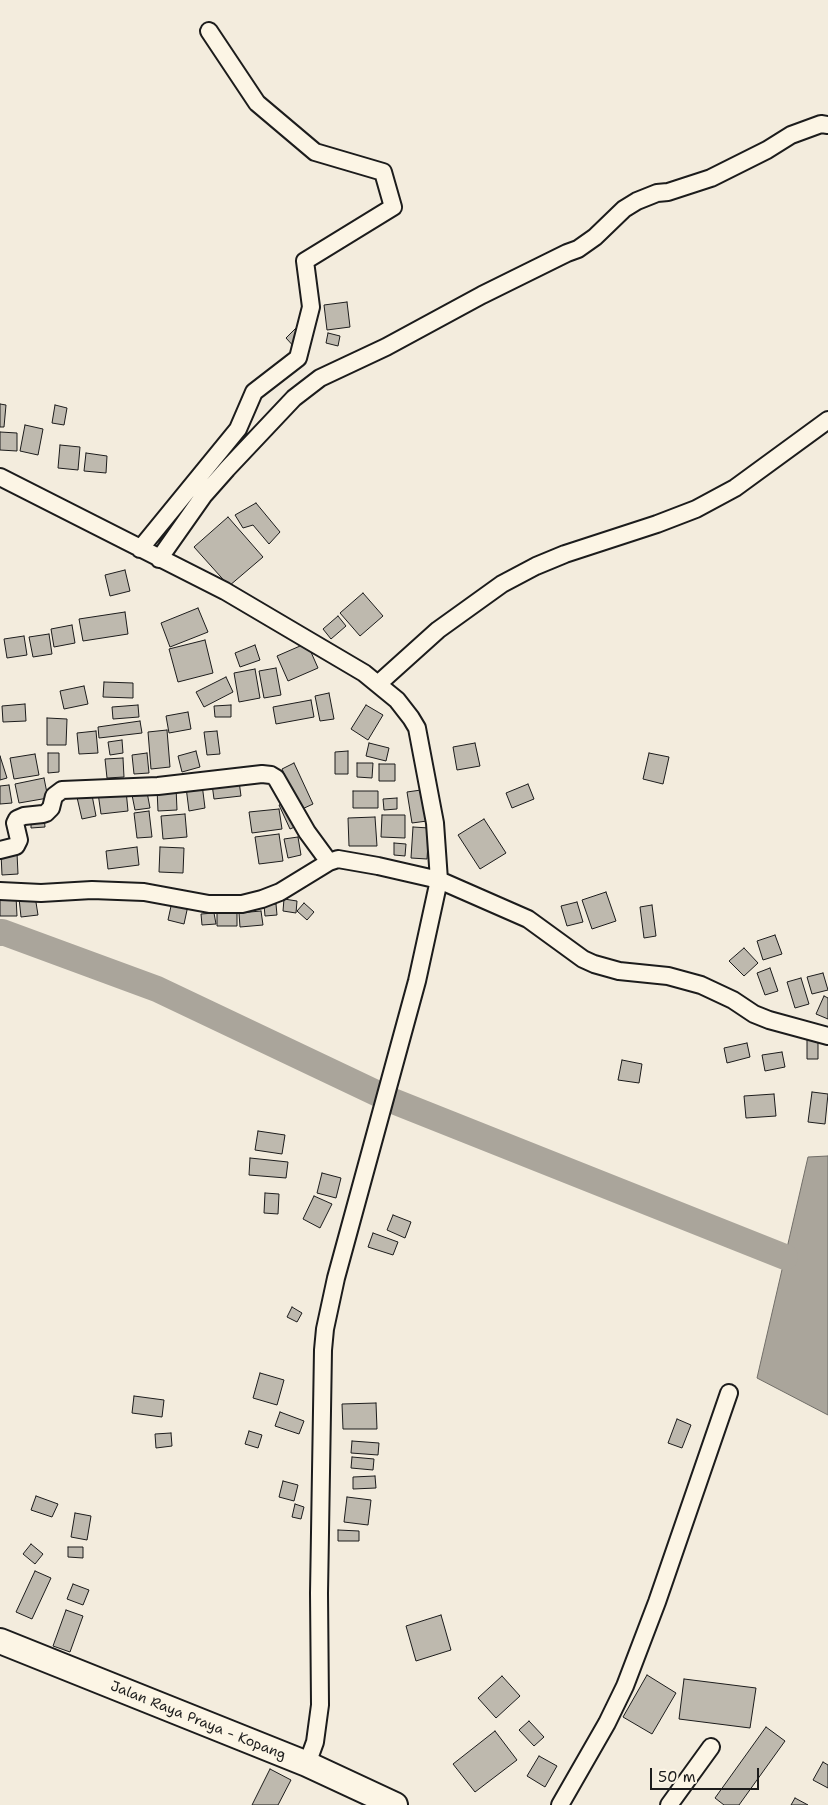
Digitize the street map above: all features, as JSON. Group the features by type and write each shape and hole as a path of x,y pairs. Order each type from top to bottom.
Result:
{"highway":[{"name":"Jalan Raya Praya - Kopang","path":"0,1642 307,1764 394,1805"}],"street":[{"path":"140,550 238,429 254,392 298,358 311,307 305,261 393,207 382,172 316,152 257,103 209,31"},
{"path":"159,559 204,495 226,469 294,398 320,378 386,347 482,295 578,249 595,237 624,209 636,201 711,178 767,150 791,135 821,124 828,125"},
{"path":"378,684 438,630 502,584 536,566 565,554 657,524 696,509 734,488 828,420"},
{"path":"0,477 140,550 225,591 343,660 378,684 404,708 417,728 435,823 439,880 417,981 360,1187 324,1329 319,1593 320,1705 315,1742 307,1764"},
{"path":"0,850 16,846 19,840 15,823 17,819 24,816 43,814 51,808 54,796 62,790 158,786 262,774 271,775 277,781 307,832 329,862"},
{"path":"0,891 40,894 92,890 144,892 210,904 242,904 280,892 329,862 338,859 349,860 439,880 528,918 583,959 594,964 619,971 668,976 701,984 733,1000 754,1014 828,1036"},
{"path":"560,1805 607,1723 625,1686 657,1602 729,1393"},
{"path":"669,1805 711,1747"}],"shaded area":[{"path":"828,1156 828,1415 757,1378 808,1157"}],"building":[{"path":"347,302 350,327 327,330 324,305"},
{"path":"302,322 314,334 297,350 286,338"},
{"path":"328,333 340,336 338,346 326,343"},
{"path":"0,404 6,405 4,427 0,427"},
{"path":"55,405 67,408 64,425 52,423"},
{"path":"25,425 43,429 38,455 20,451"},
{"path":"0,432 17,433 17,451 0,450"},
{"path":"60,445 80,447 78,470 58,468"},
{"path":"86,453 107,456 106,473 84,471"},
{"path":"256,503 280,532 269,544 253,525 243,528 235,515"},
{"path":"228,517 263,557 229,586 194,547"},
{"path":"125,570 130,591 110,596 105,575"},
{"path":"363,593 383,616 360,636 340,613"},
{"path":"198,608 208,632 170,647 161,623"},
{"path":"125,612 128,634 83,641 79,619"},
{"path":"338,616 346,626 331,639 323,629"},
{"path":"72,625 75,643 54,647 51,629"},
{"path":"49,634 52,654 33,657 29,637"},
{"path":"24,636 27,655 7,658 4,639"},
{"path":"205,640 213,673 178,682 169,649"},
{"path":"307,643 318,668 288,681 277,656"},
{"path":"255,645 260,660 240,667 235,653"},
{"path":"276,668 281,695 264,698 259,671"},
{"path":"255,669 260,698 239,702 234,673"},
{"path":"226,677 233,692 204,707 196,692"},
{"path":"104,682 133,683 133,698 103,697"},
{"path":"84,686 88,704 64,709 60,691"},
{"path":"329,693 334,719 320,721 315,696"},
{"path":"311,700 314,717 276,724 273,707"},
{"path":"25,704 26,721 3,722 2,706"},
{"path":"138,705 139,717 113,719 112,707"},
{"path":"231,705 231,717 215,717 214,706"},
{"path":"366,705 383,715 368,740 351,729"},
{"path":"188,712 191,729 169,733 166,716"},
{"path":"47,718 67,719 66,745 47,745"},
{"path":"140,721 142,733 99,738 98,727"},
{"path":"167,730 170,767 151,769 148,732"},
{"path":"96,731 98,753 79,754 77,733"},
{"path":"217,731 220,754 207,755 204,732"},
{"path":"122,740 123,753 110,755 108,742"},
{"path":"369,743 389,748 386,761 366,756"},
{"path":"475,743 480,766 457,770 453,747"},
{"path":"196,751 200,767 182,772 178,756"},
{"path":"348,751 348,774 335,774 335,752"},
{"path":"48,753 59,753 59,772 48,773"},
{"path":"147,753 149,773 134,774 132,755"},
{"path":"649,753 669,757 663,784 643,779"},
{"path":"35,754 39,775 14,779 10,758"},
{"path":"0,756 7,778 0,780"},
{"path":"123,758 124,777 107,778 105,759"},
{"path":"294,763 313,804 300,810 282,769"},
{"path":"357,763 373,763 372,778 357,777"},
{"path":"379,764 395,764 395,781 379,781"},
{"path":"44,778 48,798 19,803 15,784"},
{"path":"239,781 241,796 214,799 212,784"},
{"path":"202,784 205,808 189,811 186,787"},
{"path":"528,784 534,799 512,808 506,793"},
{"path":"9,785 12,803 0,804 0,786"},
{"path":"176,787 177,810 158,811 157,789"},
{"path":"91,790 96,816 82,819 76,793"},
{"path":"126,790 128,811 101,814 98,793"},
{"path":"421,790 427,821 412,823 407,792"},
{"path":"353,791 378,791 378,808 353,808"},
{"path":"147,792 150,808 135,810 132,795"},
{"path":"397,798 397,809 384,810 383,799"},
{"path":"286,802 297,826 290,829 279,805"},
{"path":"279,809 282,829 252,833 249,812"},
{"path":"149,811 152,837 137,838 134,813"},
{"path":"185,814 187,837 163,839 161,816"},
{"path":"382,815 405,815 405,838 381,837"},
{"path":"44,816 45,827 31,828 31,817"},
{"path":"375,817 377,846 349,846 348,818"},
{"path":"484,819 506,853 480,869 458,835"},
{"path":"413,827 429,828 427,859 411,858"},
{"path":"279,834 283,861 259,864 255,837"},
{"path":"298,837 301,855 288,858 284,839"},
{"path":"394,843 406,844 405,856 394,855"},
{"path":"137,847 139,865 108,869 106,851"},
{"path":"160,847 184,848 183,873 159,872"},
{"path":"1,853 17,853 18,874 2,875"},
{"path":"606,892 616,921 592,929 582,900"},
{"path":"16,896 17,916 0,916 0,897"},
{"path":"35,896 38,915 21,917 19,898"},
{"path":"173,897 189,901 184,924 168,920"},
{"path":"284,899 297,901 296,913 283,911"},
{"path":"577,902 583,922 567,926 561,906"},
{"path":"304,903 314,912 307,920 297,911"},
{"path":"276,904 277,915 265,916 264,905"},
{"path":"652,905 656,936 644,938 640,907"},
{"path":"261,911 263,925 240,927 239,913"},
{"path":"217,912 237,912 237,926 217,926"},
{"path":"214,913 216,924 202,925 201,914"},
{"path":"775,935 782,954 763,960 757,941"},
{"path":"744,948 758,963 744,976 729,961"},
{"path":"770,968 778,991 765,995 757,973"},
{"path":"823,973 828,990 812,994 807,977"},
{"path":"801,978 809,1004 795,1008 787,982"},
{"path":"824,996 828,998 828,1019 816,1014"},
{"path":"807,1038 818,1038 818,1059 807,1059"},
{"path":"747,1043 750,1057 727,1063 724,1048"},
{"path":"782,1052 785,1067 765,1071 762,1055"},
{"path":"622,1060 642,1064 639,1083 618,1080"},
{"path":"812,1092 828,1094 825,1124 808,1122"},
{"path":"774,1094 776,1116 746,1118 744,1096"},
{"path":"258,1131 285,1135 282,1154 255,1150"},
{"path":"250,1158 288,1162 286,1178 249,1175"},
{"path":"322,1173 341,1178 336,1198 317,1193"},
{"path":"265,1193 279,1194 278,1214 264,1213"},
{"path":"314,1196 332,1204 320,1228 303,1219"},
{"path":"393,1215 411,1222 405,1238 387,1230"},
{"path":"373,1233 398,1242 393,1255 368,1247"},
{"path":"292,1307 302,1313 297,1322 287,1317"},
{"path":"260,1373 284,1380 277,1405 253,1398"},
{"path":"134,1396 164,1400 162,1417 132,1413"},
{"path":"376,1403 377,1429 343,1429 342,1404"},
{"path":"280,1412 304,1421 299,1434 275,1426"},
{"path":"677,1419 691,1425 682,1448 668,1443"},
{"path":"249,1431 262,1435 258,1448 245,1444"},
{"path":"171,1433 172,1446 156,1448 155,1434"},
{"path":"352,1441 379,1443 378,1455 351,1453"},
{"path":"352,1457 374,1459 373,1470 351,1468"},
{"path":"375,1476 376,1488 353,1489 353,1477"},
{"path":"283,1481 298,1485 294,1501 279,1497"},
{"path":"36,1496 58,1504 52,1517 31,1510"},
{"path":"347,1497 371,1500 368,1525 344,1522"},
{"path":"295,1504 304,1507 301,1519 292,1517"},
{"path":"75,1513 91,1516 87,1540 71,1537"},
{"path":"338,1530 359,1531 359,1541 338,1541"},
{"path":"31,1544 43,1554 35,1564 23,1554"},
{"path":"68,1547 83,1547 83,1558 68,1557"},
{"path":"35,1571 51,1578 32,1619 16,1612"},
{"path":"73,1584 89,1590 83,1605 67,1599"},
{"path":"66,1610 83,1616 70,1652 53,1646"},
{"path":"441,1615 451,1650 416,1661 406,1626"},
{"path":"647,1675 676,1693 652,1734 623,1717"},
{"path":"502,1676 520,1696 496,1718 478,1698"},
{"path":"684,1679 756,1688 750,1728 679,1719"},
{"path":"529,1721 544,1737 534,1746 519,1730"},
{"path":"766,1727 785,1741 739,1805 724,1805 715,1798"},
{"path":"495,1731 517,1760 475,1792 453,1764"},
{"path":"539,1756 557,1766 545,1787 527,1776"},
{"path":"823,1762 828,1765 828,1788 813,1780"},
{"path":"270,1769 291,1780 278,1805 252,1805"},
{"path":"795,1798 808,1805 791,1805"}],"waterway":[{"path":"0,933 2,932 157,989 393,1101 785,1257"}]}
